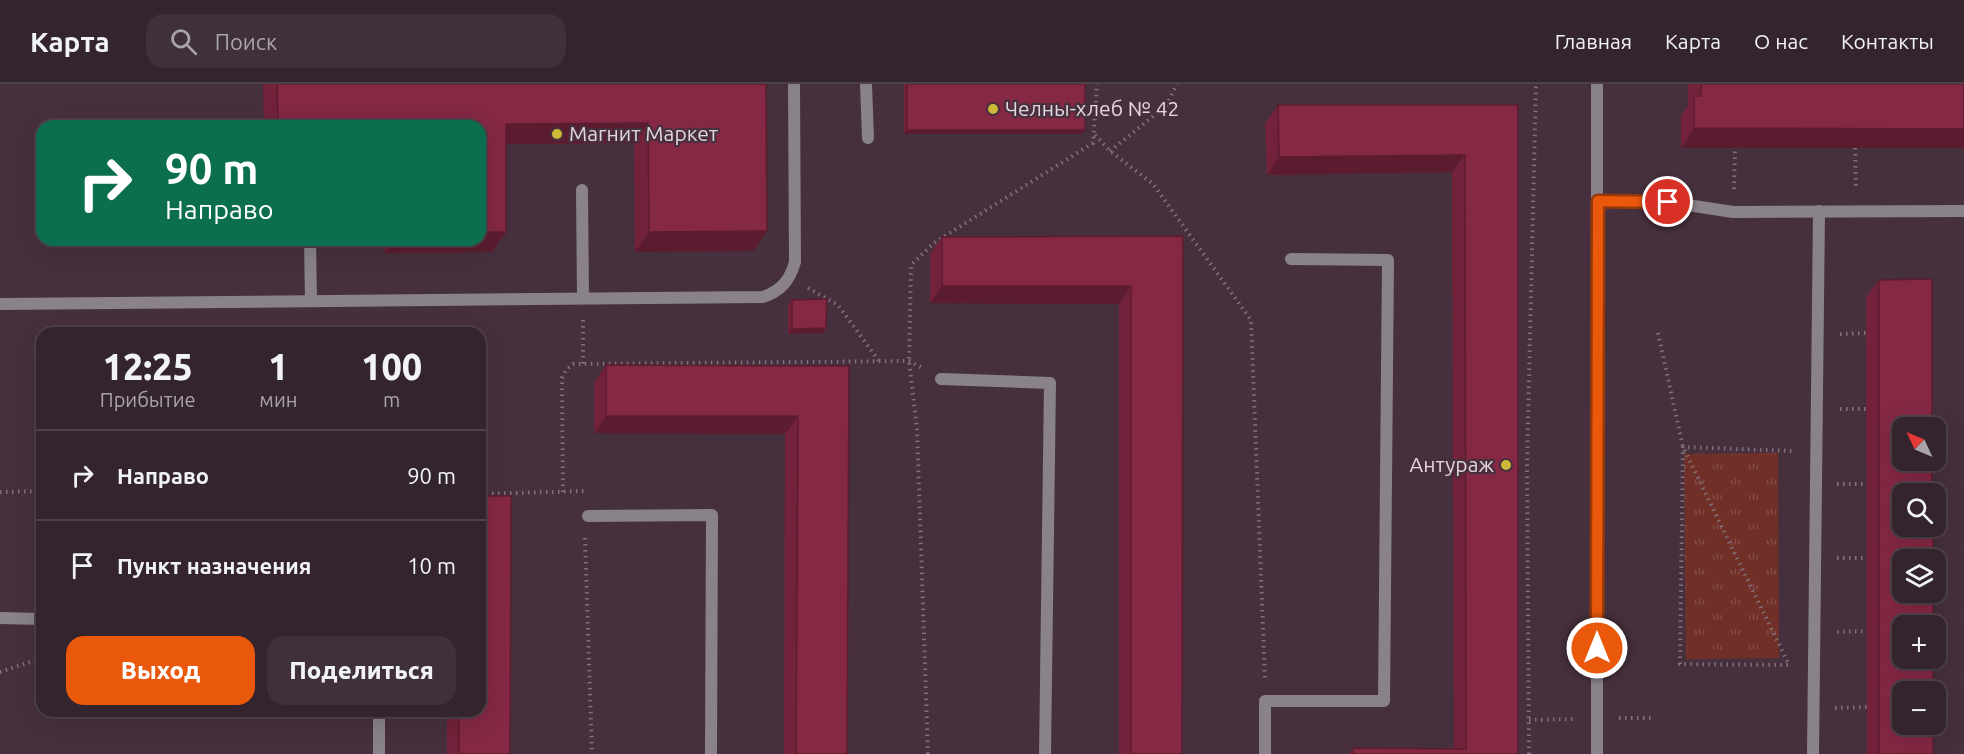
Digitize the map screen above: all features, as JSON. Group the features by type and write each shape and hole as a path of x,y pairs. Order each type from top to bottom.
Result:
{"street":[{"path":"0,304 763,297 779,289 790,277 795,262 794,84"},
{"path":"866,84 868,138"},
{"path":"1597,84 1597,754"},
{"path":"582,190 583,298"},
{"path":"1598,201 1668,202 1733,212 1964,211"},
{"path":"1813,754 1819,211"},
{"path":"310,246 311,301"},
{"path":"1265,754 1265,701 1384,701 1388,260 1291,259"},
{"path":"941,379 1050,383 1045,754"},
{"path":"588,516 712,515 711,754"},
{"path":"0,618 36,619"},
{"path":"379,717 379,754"}],"path":[{"path":"928,754 917,429 909,361 911,265 934,243 1093,143 1096,84"},
{"path":"1110,151 1166,106 1177,84"},
{"path":"1529,754 1527,464 1536,84"},
{"path":"1095,135 1110,151 1153,184 1251,320 1265,701"},
{"path":"1733,212 1736,148"},
{"path":"1855,148 1856,212"},
{"path":"790,277 838,305 879,361"},
{"path":"583,298 583,364"},
{"path":"1658,333 1683,447 1680,664 1788,665 1814,680"},
{"path":"563,492 562,378 573,364 909,361"},
{"path":"1683,447 1815,452"},
{"path":"1683,447 1788,665"},
{"path":"1516,465 1527,464"},
{"path":"0,492 36,491"},
{"path":"486,494 587,491 588,516 583,545 592,754"},
{"path":"1814,633 1867,631"},
{"path":"0,672 36,660"},
{"path":"1814,708 1867,707"}],"green space":[{"path":"1778,453 1779,658 1686,659 1684,454"}],"building":[{"path":"277,84 766,84 767,231 649,232 648,123 506,124 506,232 486,232 486,120 278,120"},
{"name":"Челны-хлеб № 42","path":"907,84 1085,84 1085,130 907,130"},
{"path":"1701,84 1964,84 1964,129 1694,128 1694,96 1701,96"},
{"path":"1278,105 1518,105 1518,754 1353,754 1353,748 1466,749 1465,155 1279,157"},
{"path":"1183,236 1182,754 1131,754 1131,286 942,286 942,237"},
{"path":"1932,279 1932,417 1892,417 1892,471 1932,471 1932,483 1892,483 1892,537 1933,537 1933,549 1892,549 1892,603 1933,603 1933,615 1892,615 1892,669 1933,669 1933,681 1892,681 1892,735 1933,735 1933,754 1879,754 1879,280"},
{"path":"827,299 826,328 792,329 792,300"},
{"path":"606,365 849,366 847,754 796,754 798,416 606,416"},
{"path":"486,496 511,496 510,754 459,754 459,717 486,717"}],"place":[{"name":"Челны-хлеб № 42","path":"993,109"},
{"name":"Магнит Маркет","path":"557,134"},
{"name":"Антураж","path":"1506,465"}],"route":[{"path":"1597,648 1598,201 1668,202"}]}
